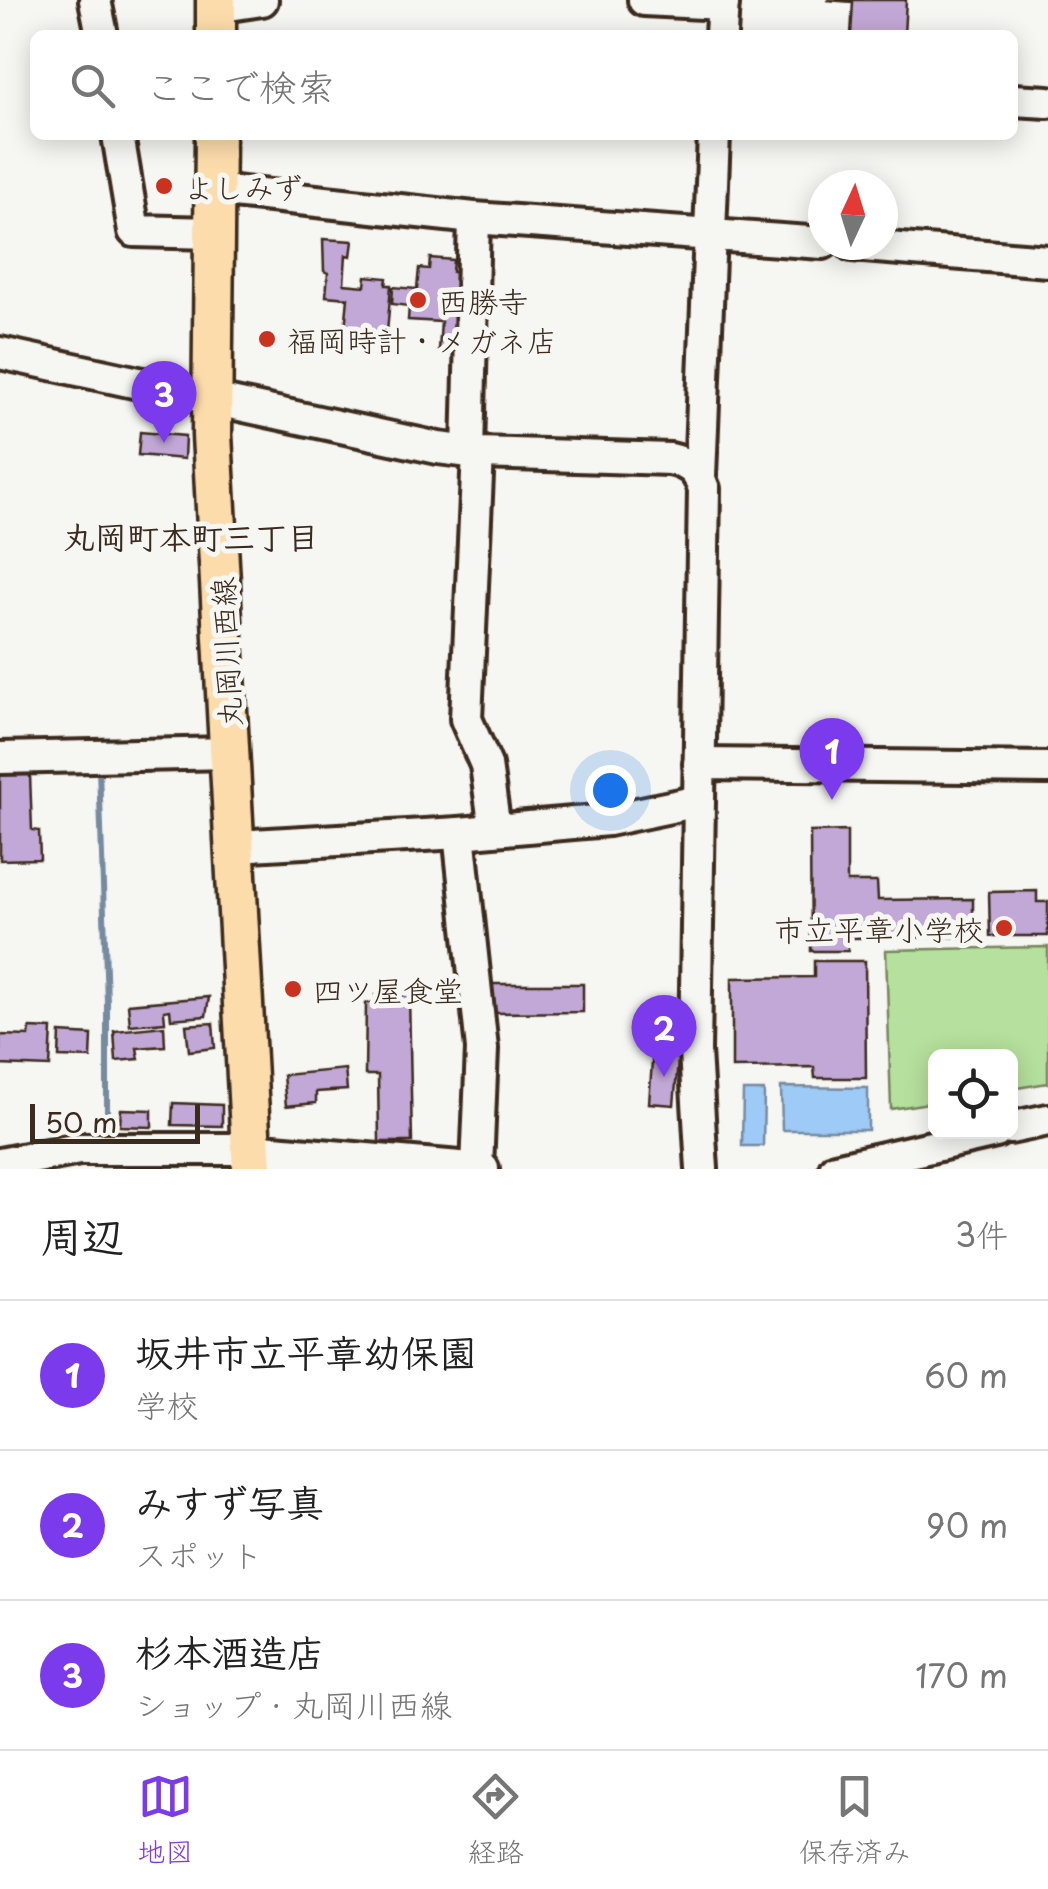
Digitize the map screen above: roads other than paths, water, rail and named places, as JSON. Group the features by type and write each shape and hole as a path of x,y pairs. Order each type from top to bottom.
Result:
{"main road":[{"name":"丸岡川西線","path":"215,140 212,400 251,1159"}],"street":[{"path":"95,0 101,30"},
{"path":"216,14 262,0"},
{"path":"644,0 723,2 721,30"},
{"path":"1018,100 1048,102"},
{"path":"119,140 134,231 214,232"},
{"path":"702,1169 695,1051 704,489 700,476 714,140"},
{"path":"215,190 474,218 808,241"},
{"path":"474,218 466,719 486,766 495,829"},
{"path":"898,249 1048,261"},
{"path":"0,352 473,453 670,458 687,462 700,476"},
{"path":"0,758 230,753"},
{"path":"700,764 1048,768"},
{"path":"236,846 608,820 699,800"},
{"path":"0,1164 79,1149 480,1169 482,1049 459,833"},
{"path":"1018,1126 1048,1120"},
{"path":"834,1169 965,1139"}],"water":[{"path":"781,1087 868,1088 868,1130 782,1130"},
{"path":"743,1091 764,1091 763,1146 742,1146"}],"waterway":[{"path":"101,766 107,1138"}],"place":[{"name":"よしみず","path":"164,186"},
{"name":"西勝寺","path":"418,300"},
{"name":"福岡時計・メガネ店","path":"267,339"},
{"name":"杉本酒造店","path":"164,443"},
{"name":"坂井市立平章幼保園","path":"832,800"},
{"name":"市立平章小学校","path":"1004,928"},
{"name":"四ツ屋食堂","path":"293,989"},
{"name":"みすず写真","path":"664,1077"}],"district":[{"name":"丸岡町本町三丁目","path":"191,536"}]}
